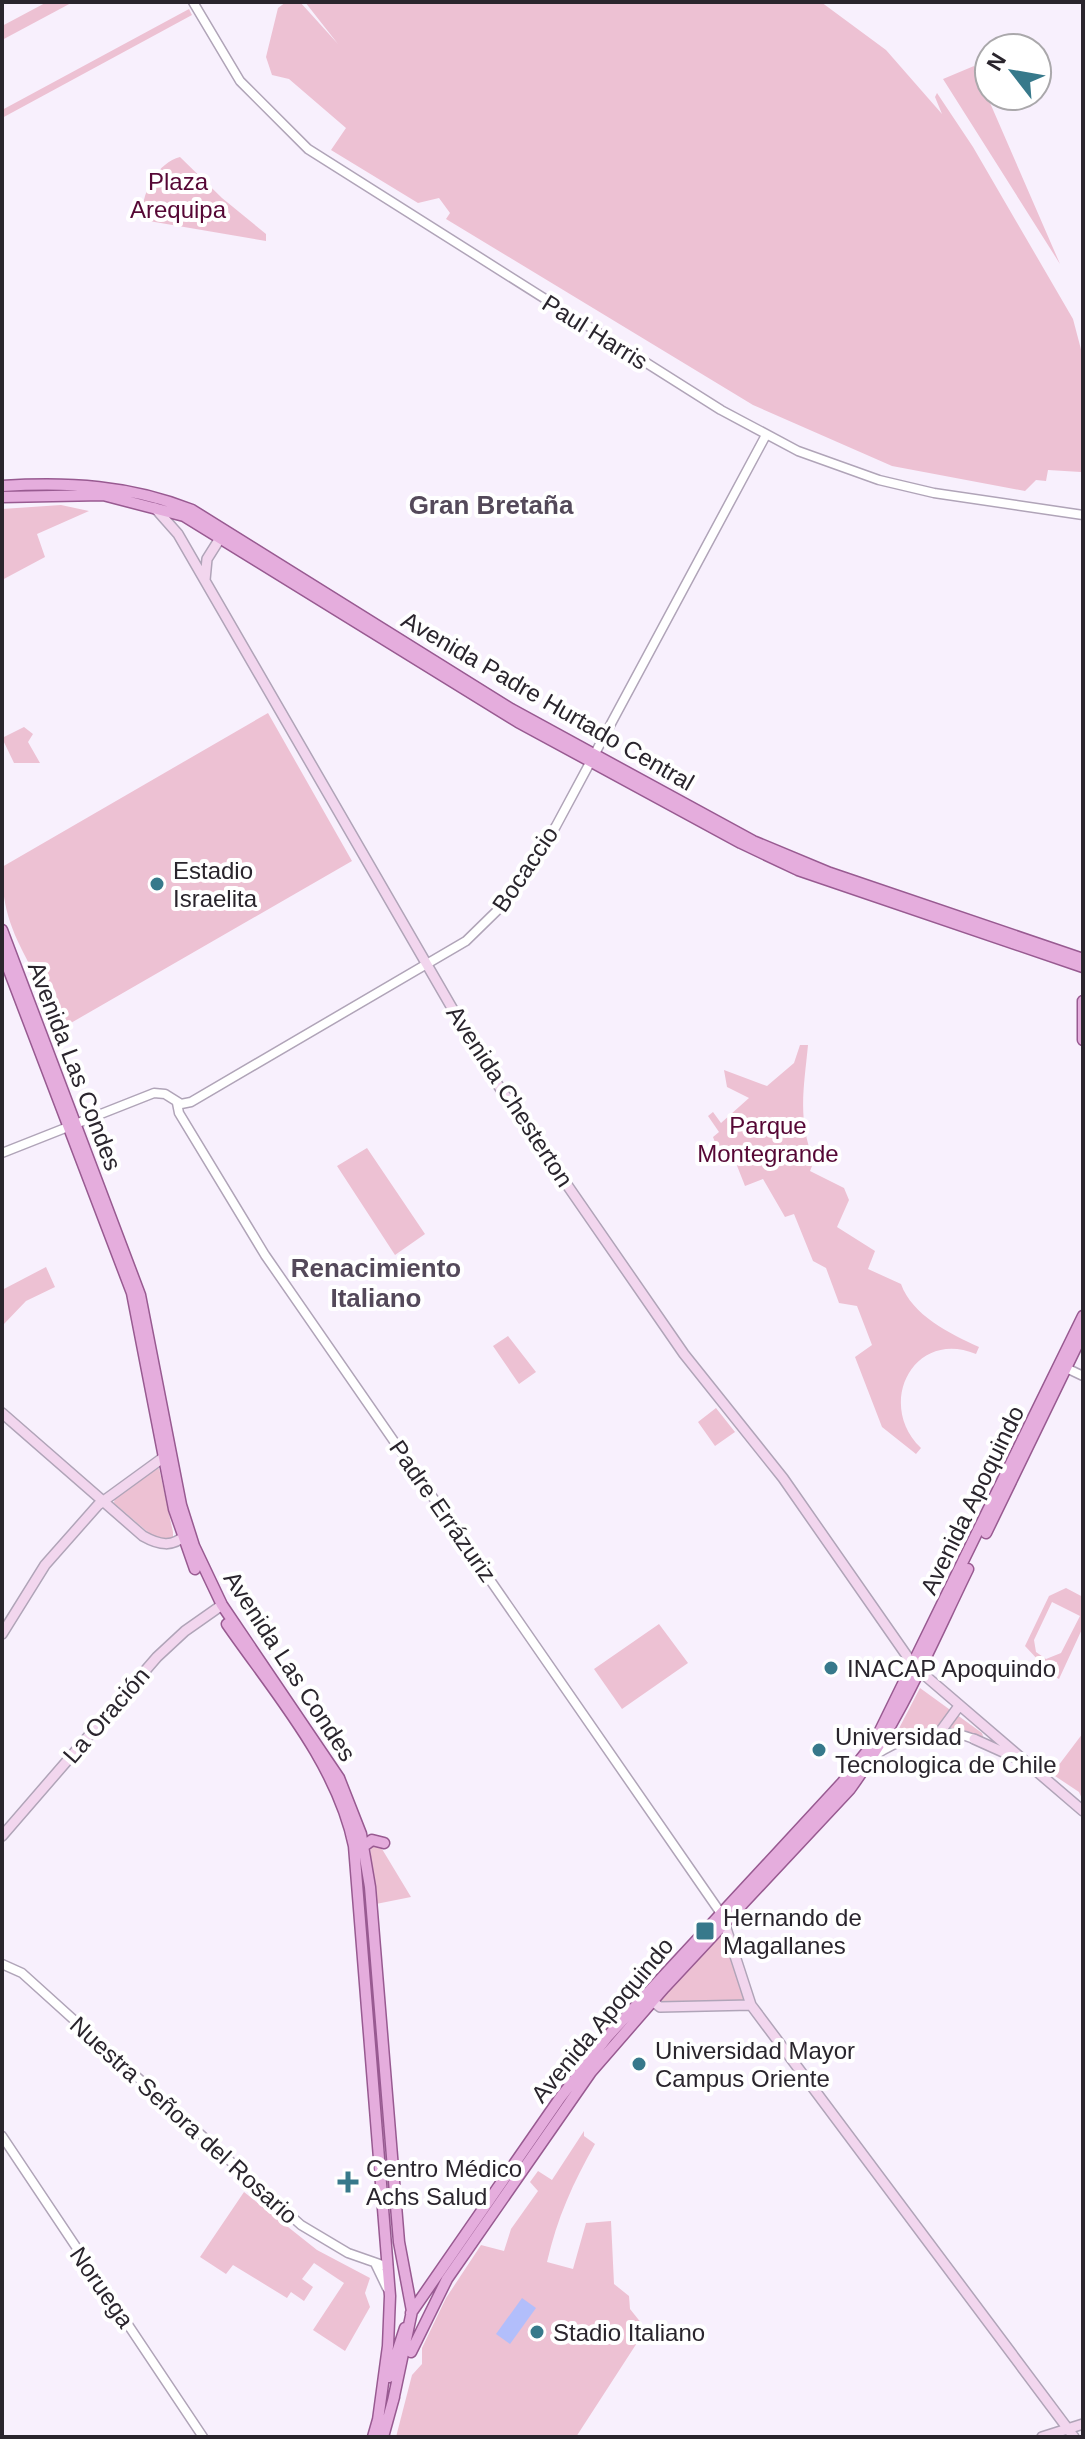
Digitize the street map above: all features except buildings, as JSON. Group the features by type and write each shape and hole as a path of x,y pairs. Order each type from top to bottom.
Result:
{"main road":[{"name":"Avenida Padre Hurtado Central","path":"2,486 77,484 126,489 179,505 592,759 798,870 1083,967"},
{"name":"Avenida Padre Hurtado Central","path":"2,497 78,493 145,503 224,532"},
{"name":"Avenida Chesterton","path":"145,503 170,522 188,551 489,1072 675,1341 783,1478 917,1670 1083,1811"},
{"path":"207,587 205,569 209,555 224,532"},
{"path":"188,551 196,556 209,555"},
{"name":"Avenida Padre Hurtado Central","path":"592,759 792,859 1083,959"},
{"name":"Avenida Las Condes","path":"2,930 10,973"},
{"name":"Avenida Las Condes","path":"2,952 143,1303 186,1535"},
{"path":"1083,1001 1083,1040"},
{"name":"Avenida Las Condes","path":"73,1126 134,1302 164,1457 186,1535 219,1607 325,1770 349,1825 361,1888 390,2296 388,2346 378,2420"},
{"name":"Avenida Apoquindo","path":"373,2437 412,2311 560,2098 654,1983 833,1807 875,1755 1063,1366 1083,1316"},
{"name":"Avenida Apoquindo","path":"1063,1366 1083,1333"},
{"path":"2,1413 139,1533 156,1543 175,1544 186,1535"},
{"path":"2,1634 38,1575 102,1501 164,1457"},
{"name":"Avenida Las Condes","path":"219,1607 332,1765 351,1803 364,1846 399,2242 412,2311 393,2401"},
{"name":"La Oración","path":"2,1836 157,1657 179,1635 219,1607"},
{"name":"Avenida Apoquindo","path":"383,2437 418,2332 447,2279 567,2104 722,1918 835,1790 881,1732 917,1670"},
{"path":"940,1732 959,1706"},
{"path":"974,1739 1018,1756"},
{"path":"833,1807 835,1790"},
{"path":"364,1846 372,1840 384,1843"},
{"path":"722,1918 751,2005 1071,2433"},
{"path":"654,1983 652,2001 660,2007 751,2005"},
{"path":"388,2267 409,2284 420,2290 428,2289"},
{"path":"1042,2437 1071,2433 1083,2424"}],"street":[{"name":"Paul Harris","path":"193,2 240,81 308,149 648,366 766,435 836,466 900,486 1083,515"},
{"name":"Bocaccio","path":"3,1150 154,1093 165,1094 177,1103 191,1102 427,965 476,933 512,896 592,759 766,435"},
{"name":"Padre Errázuriz","path":"177,1103 179,1113 257,1243 722,1918"},
{"path":"1063,1366 1083,1376"},
{"path":"875,1755 903,1740 940,1732 974,1739"},
{"name":"Nuestra Señora del Rosario","path":"2,1964 22,1973 301,2225 334,2246 388,2267"},
{"name":"Noruega","path":"2,2136 203,2437"},
{"path":"375,2263 390,2296"}],"green space":[{"path":"47,2 73,2 2,40 2,26"},
{"path":"286,2 300,2 338,44 305,2 821,2 886,50 942,114 935,97 937,93 973,147 1073,319 1083,357 1081,472 1048,470 1046,481 1036,480 1025,491 892,466 753,405 446,219 450,213 439,198 418,203 331,150 346,128 289,79 272,75 266,57 278,8"},
{"path":"189,9 192,15 2,118 2,110"},
{"path":"973,66 973,112 994,112 1060,264 943,79"},
{"name":"Plaza Arequipa","path":"180,157 222,198 266,234 266,241 143,220 144,201 151,182 164,166"},
{"path":"61,505 89,511 37,534 45,557 2,580 2,509"},
{"name":"Estadio Israelita","path":"268,713 352,861 50,1035 30,974 33,971 7,911 2,867"},
{"path":"24,727 33,734 28,742 40,763 14,763 2,738"},
{"name":"Parque Montegrande","path":"800,1045 808,1045 803,1103 805,1131 814,1161 810,1171 844,1188 849,1200 837,1227 875,1251 868,1269 901,1284 906,1295 923,1314 944,1330 979,1347 976,1354 954,1349 935,1352 919,1361 908,1375 902,1392 901,1411 908,1430 921,1448 916,1454 882,1427 855,1357 872,1345 857,1306 839,1303 826,1268 813,1261 794,1214 785,1217 763,1179 745,1186 732,1153 719,1153 713,1137 719,1132 708,1116 713,1112 721,1123 749,1098 727,1087 724,1070 767,1086 794,1063"},
{"path":"367,1148 425,1234 395,1255 337,1166"},
{"path":"46,1267 55,1287 26,1301 3,1325 2,1290"},
{"path":"508,1336 536,1372 519,1384 493,1346"},
{"path":"716,1408 735,1432 715,1446 698,1422"},
{"path":"159,1468 173,1539 157,1540 114,1503 115,1495"},
{"path":"1066,1588 1083,1597 1083,1627 1059,1679 1052,1675 1057,1662 1040,1662 1025,1646 1049,1596","holes":["1052,1602 1080,1616 1061,1653 1046,1659 1036,1652 1034,1640"]},
{"path":"659,1624 688,1663 622,1709 594,1669"},
{"path":"920,1688 982,1733 984,1739 939,1728 894,1738"},
{"path":"1083,1733 1083,1801 1079,1792 1052,1774"},
{"path":"379,1844 411,1897 376,1904 370,1847"},
{"path":"722,1931 745,1998 743,2002 665,2004 660,1999"},
{"name":"Stadio Italiano","path":"584,2131 584,2136 595,2144 566,2201 547,2262 573,2269 586,2223 611,2221 614,2284 629,2296 630,2309 646,2329 576,2437 396,2437 412,2375 422,2364 422,2348 446,2298 481,2245 504,2251 511,2229 538,2191 530,2182 538,2171 552,2180"},
{"path":"244,2192 317,2250 370,2278 365,2293 370,2307 345,2351 313,2330 344,2283 314,2263 302,2279 313,2287 304,2301 291,2292 287,2298 233,2265 226,2274 200,2257"}],"water":[{"path":"522,2298 536,2308 510,2344 496,2334"}],"place":[{"name":"Estadio Israelita","path":"157,884"},
{"name":"INACAP Apoquindo","path":"831,1668"},
{"name":"Universidad Tecnologica de Chile","path":"819,1750"},
{"name":"Hernando de Magallanes","path":"705,1931"},
{"name":"Universidad Mayor Campus Oriente","path":"639,2064"},
{"name":"Centro Médico Achs Salud","path":"348,2182"},
{"name":"Stadio Italiano","path":"537,2332"}],"district":[{"name":"Gran Bretaña","path":"491,505"},
{"name":"Renacimiento Italiano","path":"376,1283"}]}
